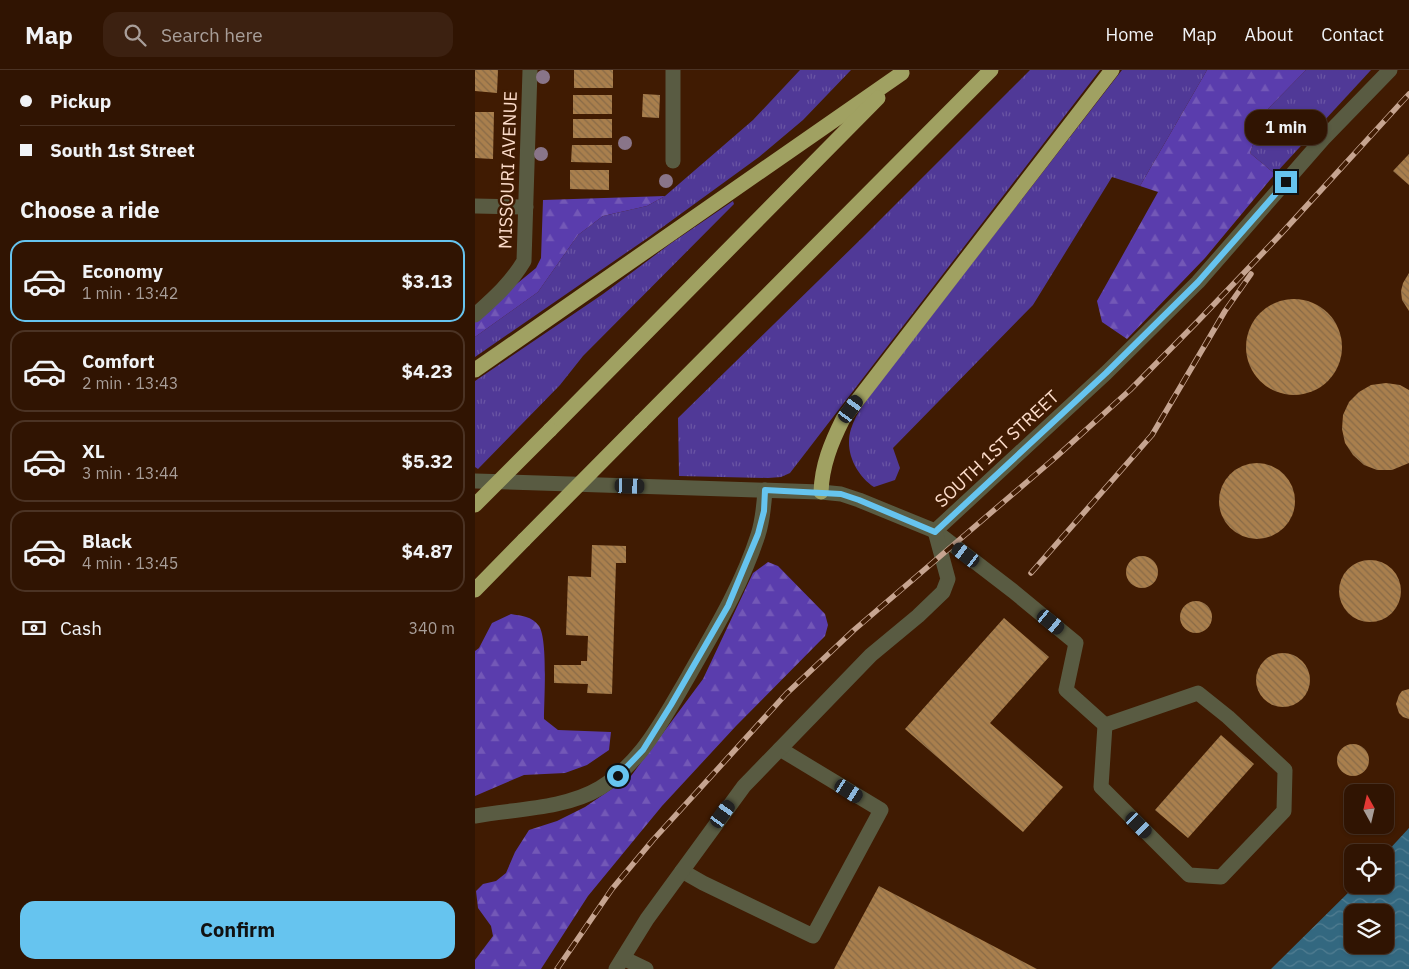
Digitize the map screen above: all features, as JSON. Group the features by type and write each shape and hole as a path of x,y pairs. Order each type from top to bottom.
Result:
{"highway":[{"path":"475,590 991,70"},
{"path":"821,492 825,462 843,419 1112,70"},
{"path":"475,370 747,179 904,72"},
{"path":"475,505 904,72"}],"street":[{"name":"MISSOURI AVENUE","path":"475,315 515,277 524,261 530,70"},
{"path":"673,70 673,160"},
{"name":"SOUTH 1ST STREET","path":"619,963 647,919 744,786 871,655 918,616 943,592 948,579 935,532 1106,373 1198,282 1323,139 1389,70"},
{"path":"475,206 526,207"},
{"path":"475,481 821,492 841,494 859,500 935,532 1076,642 1066,690 1105,726"},
{"path":"475,816 537,808 569,800 597,789 618,776 643,750 728,606 758,534 764,511 765,490"},
{"path":"1198,693 1285,770 1284,811 1221,877 1189,875 1101,787 1105,726 1198,693"},
{"path":"682,871 813,936 881,810 780,749"},
{"path":"619,963 647,969"}],"green space":[{"path":"800,70 851,70 803,120 759,157 649,237 475,357 475,337 538,292 578,235 603,216 647,206 665,196 753,120"},
{"path":"1030,70 1100,70 790,473 781,477 768,478 679,476 678,418"},
{"path":"1122,70 1207,70 1140,186 1112,177 1033,305 893,448 900,468 895,480 874,487 862,476 850,454 849,437 853,423 860,410"},
{"path":"1207,70 1306,70 1264,113 1250,153 1275,174 1205,258 1127,339 1102,322 1097,301 1158,192 1140,186"},
{"path":"1306,70 1371,70 1275,174 1250,153 1264,113"},
{"path":"665,196 647,206 603,216 578,235 538,292 475,337 475,318 536,268 541,258 543,200"},
{"path":"733,201 734,204 583,356 560,385 478,469 475,467 475,381 603,294 670,244"},
{"path":"768,562 778,566 825,614 828,625 825,636 736,726 662,806 588,896 541,969 475,969 475,960 493,936 491,926 478,908 476,891 483,884 496,881 506,873 515,852 529,830 557,821 585,807 631,776 703,679 753,573"},
{"path":"511,614 533,620 539,626 542,633 545,657 544,719 558,730 611,732 609,750 587,765 565,773 524,775 475,796 475,651 479,648 492,623"}],"water":[{"path":"1409,828 1409,969 1271,969 1347,894 1394,894 1394,844"}],"building":[{"path":"475,70 498,70 497,93 475,91"},
{"path":"574,70 613,70 613,88 574,88"},
{"path":"643,94 660,95 659,118 642,117"},
{"path":"573,95 612,95 612,114 573,114"},
{"path":"475,112 494,112 493,159 475,158"},
{"path":"573,119 612,119 612,138 573,138"},
{"path":"572,145 612,145 612,163 571,162"},
{"path":"1409,154 1409,185 1393,171"},
{"path":"570,170 609,170 609,190 570,189"},
{"path":"1409,273 1409,311 1402,300 1401,291"},
{"path":"1294,299 1312,303 1328,313 1338,329 1342,347 1338,365 1328,381 1312,391 1294,395 1276,391 1260,381 1250,365 1246,347 1250,329 1260,313 1276,303"},
{"path":"1386,383 1400,385 1409,390 1409,463 1392,470 1377,470 1364,465 1353,455 1345,443 1342,429 1343,415 1349,402 1359,392 1371,385"},
{"path":"1250,463 1264,463 1278,469 1289,480 1295,494 1292,516 1284,528 1264,539 1250,539 1236,533 1225,522 1219,508 1219,494 1225,480 1236,469"},
{"path":"592,545 626,546 626,563 616,563 612,694 587,693 588,684 554,683 554,665 581,665 581,661 587,661 588,636 566,635 568,576 591,577"},
{"path":"1142,556 1153,561 1158,572 1153,583 1142,588 1131,583 1126,572 1131,561"},
{"path":"1370,560 1382,562 1392,569 1399,579 1401,591 1399,603 1392,613 1382,620 1370,622 1358,620 1348,613 1341,603 1339,591 1341,579 1348,569 1358,562"},
{"path":"1196,601 1207,606 1212,617 1207,628 1196,633 1185,628 1180,617 1185,606"},
{"path":"1004,618 1049,657 990,723 1063,787 1023,832 905,729"},
{"path":"1283,653 1293,655 1302,661 1308,670 1310,680 1308,690 1302,699 1293,705 1283,707 1273,705 1264,699 1258,690 1256,680 1258,670 1264,661 1273,655"},
{"path":"1409,689 1409,719 1399,713 1396,704 1402,691"},
{"path":"1221,735 1254,764 1188,838 1155,810"},
{"path":"1353,744 1364,749 1369,760 1364,771 1353,776 1342,771 1337,760 1342,749"},
{"path":"879,886 1037,969 834,969"}],"railway":[{"path":"557,969 612,889 653,840 786,694 854,630 1056,457 1130,390 1279,236 1409,94"},
{"path":"1031,573 1152,435 1225,311 1251,274"}],"route":[{"path":"618,776 643,750 728,606 758,534 764,511 765,490 841,494 935,532 1106,373 1198,282 1286,182"}]}
